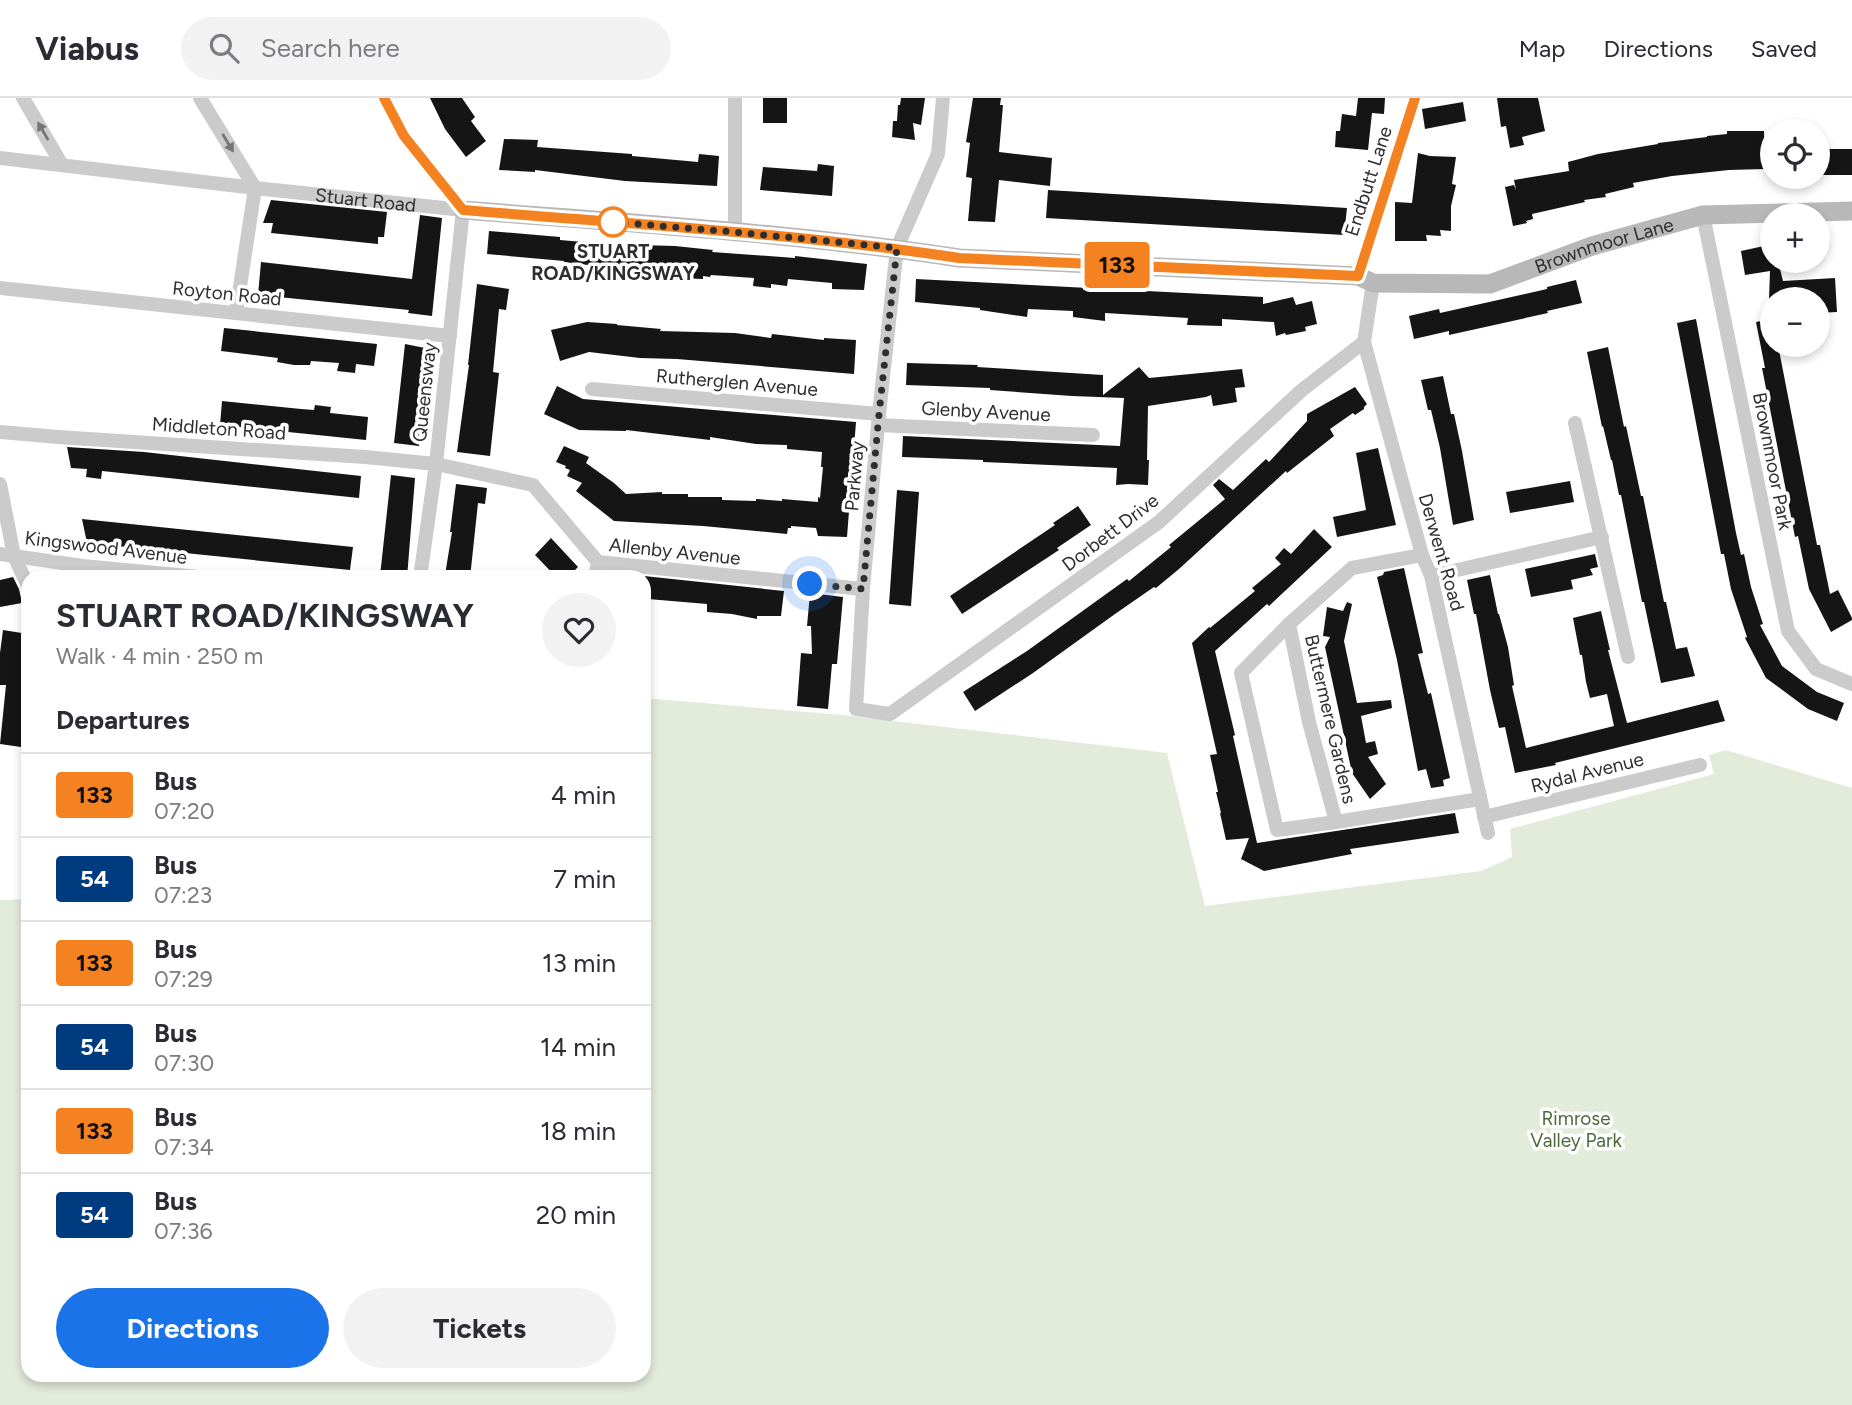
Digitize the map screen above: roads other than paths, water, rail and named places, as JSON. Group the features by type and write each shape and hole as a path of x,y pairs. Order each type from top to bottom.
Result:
{"street":[{"path":"23,98 62,165"},
{"path":"200,98 255,188 236,313"},
{"path":"384,98 404,136 463,210"},
{"path":"734,232 735,98"},
{"name":"Parkway","path":"856,709 878,419 897,248 938,154 943,98"},
{"name":"Endbutt Lane","path":"1365,279 1415,98"},
{"name":"Stuart Road","path":"0,158 463,210 734,232 897,248 959,258 1365,279"},
{"name":"Queensway","path":"421,570 436,464 463,210"},
{"name":"Brownmoor Lane","path":"1365,279 1490,284 1592,246 1703,215 1852,211"},
{"name":"Brownmoor Park","path":"1703,215 1788,631 1816,669 1852,684"},
{"name":"Derwent Road","path":"1365,279 1364,342 1422,555 1431,576 1488,833"},
{"name":"Royton Road","path":"0,288 450,336"},
{"name":"Dorbett Drive","path":"856,709 890,714 1159,522 1302,390 1364,342"},
{"name":"Rutherglen Avenue","path":"592,389 878,419"},
{"name":"Glenby Avenue","path":"878,419 1093,435"},
{"path":"1575,423 1628,657"},
{"name":"Middleton Road","path":"0,432 436,464"},
{"name":"Allenby Avenue","path":"436,464 533,485 598,562 863,589"},
{"path":"0,484 7,555 21,576"},
{"path":"1431,576 1602,537"},
{"name":"Kingswood Avenue","path":"7,555 125,570"},
{"name":"Buttermere Gardens","path":"1422,555 1352,568 1289,624 1241,673 1277,830 1480,799"},
{"path":"597,570 598,562"},
{"name":"Buttermere Gardens","path":"1289,624 1309,722 1336,822"},
{"name":"Rydal Avenue","path":"1484,817 1700,765"}],"place":[{"name":"STUART ROAD/KINGSWAY","path":"613,222"}],"park label":[{"name":"Rimrose Valley Park","path":"1576,1129"}]}
